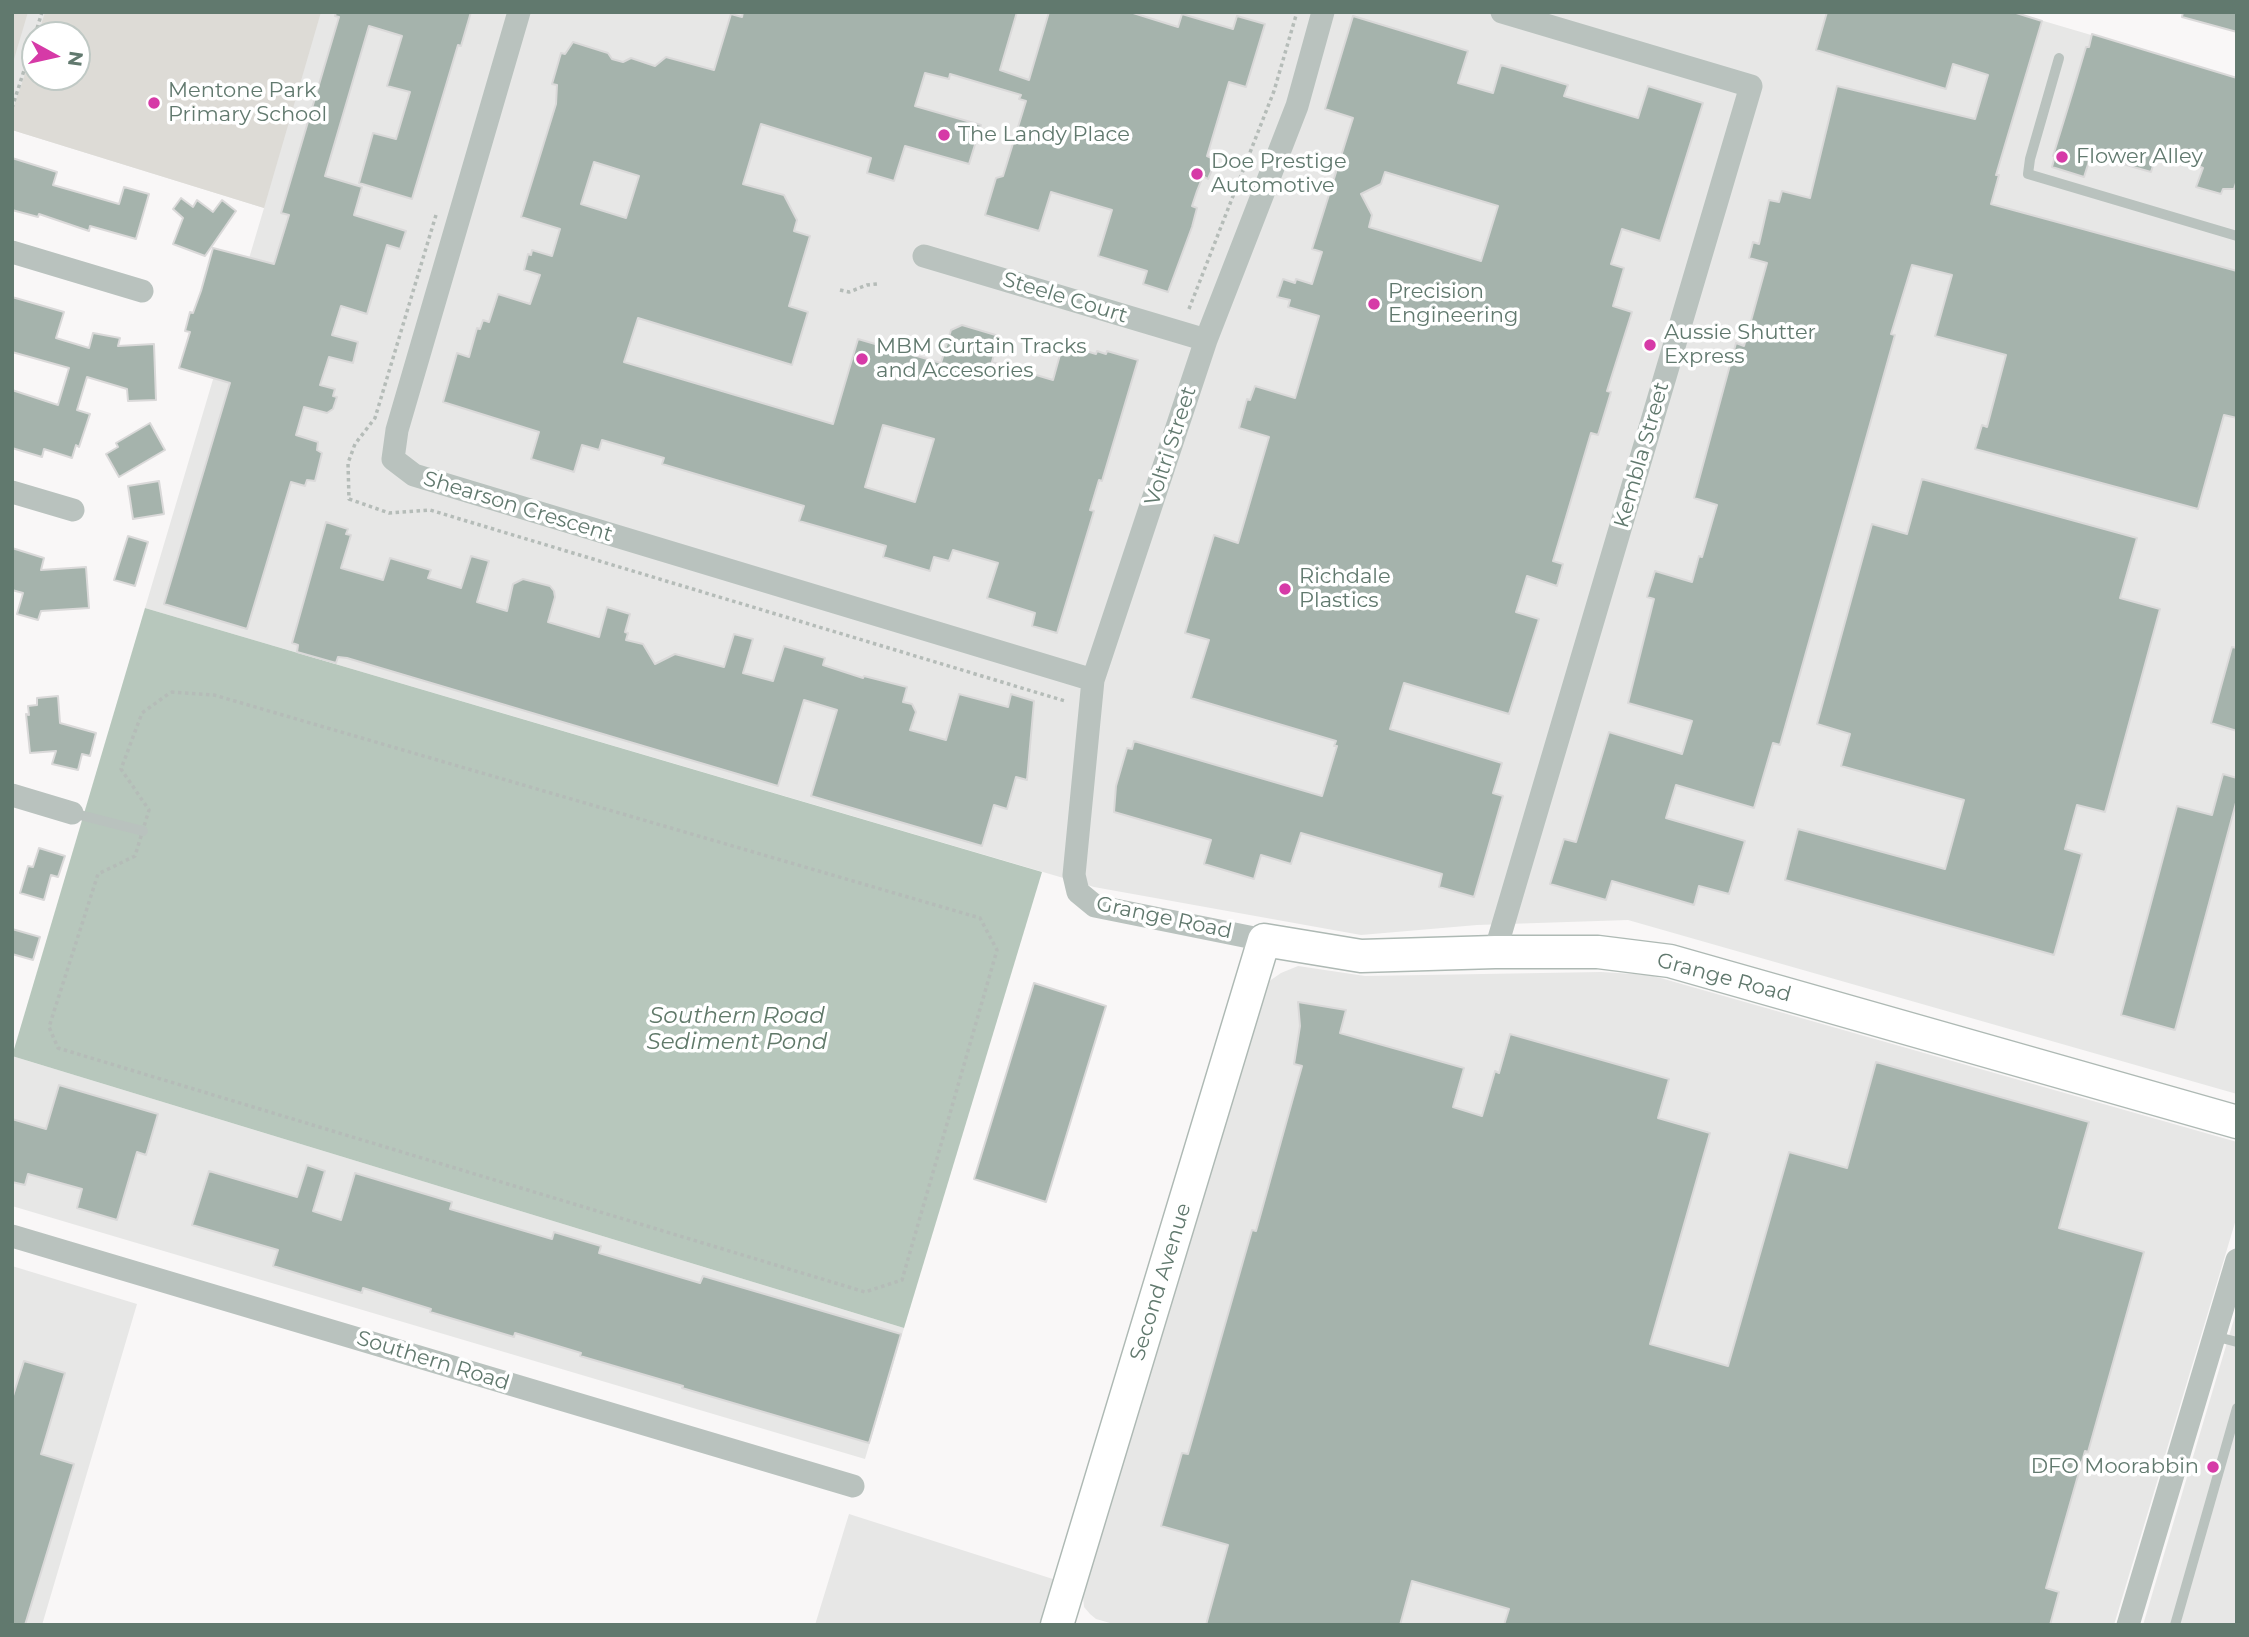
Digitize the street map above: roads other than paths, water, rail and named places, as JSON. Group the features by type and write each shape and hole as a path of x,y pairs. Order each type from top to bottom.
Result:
{"main road":[{"name":"Grange Road","path":"1264,940 1361,956 1495,951 1598,952 1670,961 2237,1122"},
{"name":"Second Avenue","path":"1063,1623 1264,940"}],"street":[{"name":"Shearson Crescent","path":"519,12 397,430 393,459 414,475 1093,680"},
{"name":"Voltri Street","path":"1078,892 1074,875 1093,680 1206,340 1297,106 1323,12"},
{"name":"Kembla Street","path":"1495,951 1751,86 1503,12"},
{"path":"12,252 142,291"},
{"name":"Steele Court","path":"924,256 1206,340"},
{"path":"12,492 73,510"},
{"path":"12,795 72,813"},
{"name":"Grange Road","path":"1078,892 1095,906 1264,940"},
{"name":"Southern Road","path":"12,1236 853,1486"},
{"path":"2128,1625 2237,1260"}],"lane":[{"path":"2059,58 2028,174 2237,236"},
{"path":"72,813 143,831"},
{"path":"2214,1336 2237,1342"},
{"path":"2175,1625 2233,1438 2237,1408"}],"water":[{"name":"Southern Road Sediment Pond","path":"145,608 1042,872 904,1328 12,1056"}],"place":[{"name":"Mentone Park Primary School","path":"154,103"},
{"name":"The Landy Place","path":"944,135"},
{"name":"Flower Alley","path":"2062,157"},
{"name":"Doe Prestige Automotive","path":"1197,174"},
{"name":"Precision Engineering","path":"1374,304"},
{"name":"Aussie Shutter Express","path":"1650,345"},
{"name":"MBM Curtain Tracks and Accesories","path":"862,359"},
{"name":"Richdale Plastics","path":"1285,589"},
{"name":"DFO Moorabbin","path":"2213,1467"}]}
